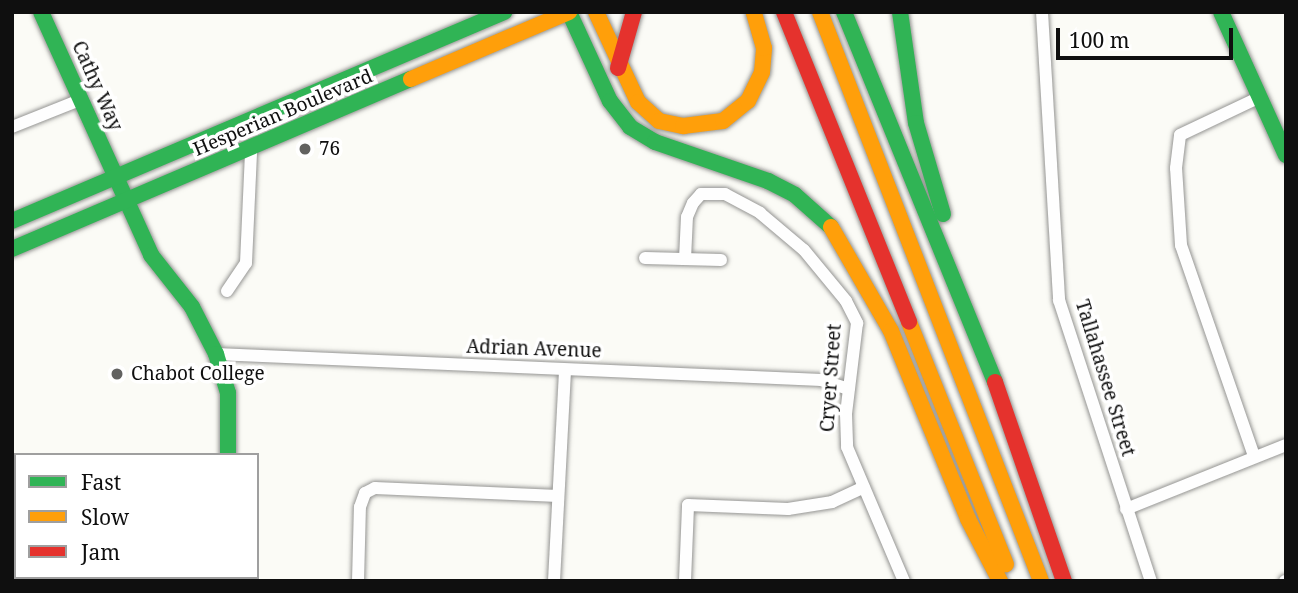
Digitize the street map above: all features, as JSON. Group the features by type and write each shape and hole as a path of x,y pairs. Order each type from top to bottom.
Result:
{"main road":[{"name":"Cathy Way","path":"41,12 150,255 192,307 216,354 228,393 228,453"},
{"name":"Hesperian Boulevard","path":"12,221 504,12"},
{"name":"Hesperian Boulevard","path":"12,249 251,151 569,12"},
{"path":"569,12 610,101 630,127 655,142 768,181 795,195 838,232 891,331 968,519 1000,581"},
{"path":"596,12 618,68 638,102 659,121 698,126 723,121 748,101 762,72 764,48 754,12"},
{"path":"618,68 634,12"},
{"path":"783,12 1013,581"},
{"path":"820,12 1041,581"},
{"path":"844,12 979,338"},
{"path":"900,12 916,123 979,338 1064,581"},
{"path":"1221,12 1286,155"}],"street":[{"name":"Tallahassee Street","path":"1042,12 1059,300 1151,581"},
{"path":"1254,456 1181,245 1176,153 1180,135 1258,98"},
{"path":"12,127 79,100"},
{"path":"227,291 246,263 251,151"},
{"name":"Cryer Street","path":"685,259 687,217 701,194 725,194 760,213 804,250 852,310 857,323 845,433 864,487 904,581"},
{"path":"645,258 721,260"},
{"name":"Adrian Avenue","path":"216,354 821,380 849,389"},
{"path":"554,581 565,370"},
{"path":"1126,509 1286,445"},
{"path":"358,581 360,506 365,493 388,486 558,496"},
{"path":"685,581 688,505 788,509 832,502 864,487"}],"traffic: fast":[{"path":"41,12 151,255 192,307 216,354 228,393 228,453"},
{"path":"12,221 504,12"},
{"path":"569,12 610,101 630,127 655,142 768,181 795,195 831,227"},
{"path":"844,12 995,382"},
{"path":"900,12 916,123 943,214"},
{"path":"1221,12 1286,155"},
{"path":"12,249 411,79"}],"traffic: slow":[{"path":"411,79 569,12"},
{"path":"596,12 638,102 659,121 683,126 723,121 748,101 762,72 764,48 754,12"},
{"path":"820,12 1041,581"},
{"path":"831,227 891,331 968,519 1000,581"},
{"path":"909,322 1006,564"}],"traffic: jam":[{"path":"618,68 634,12"},
{"path":"784,12 909,322"},
{"path":"995,382 1064,581"}],"place":[{"name":"76","path":"305,149"},
{"name":"Chabot College","path":"117,374"}]}
